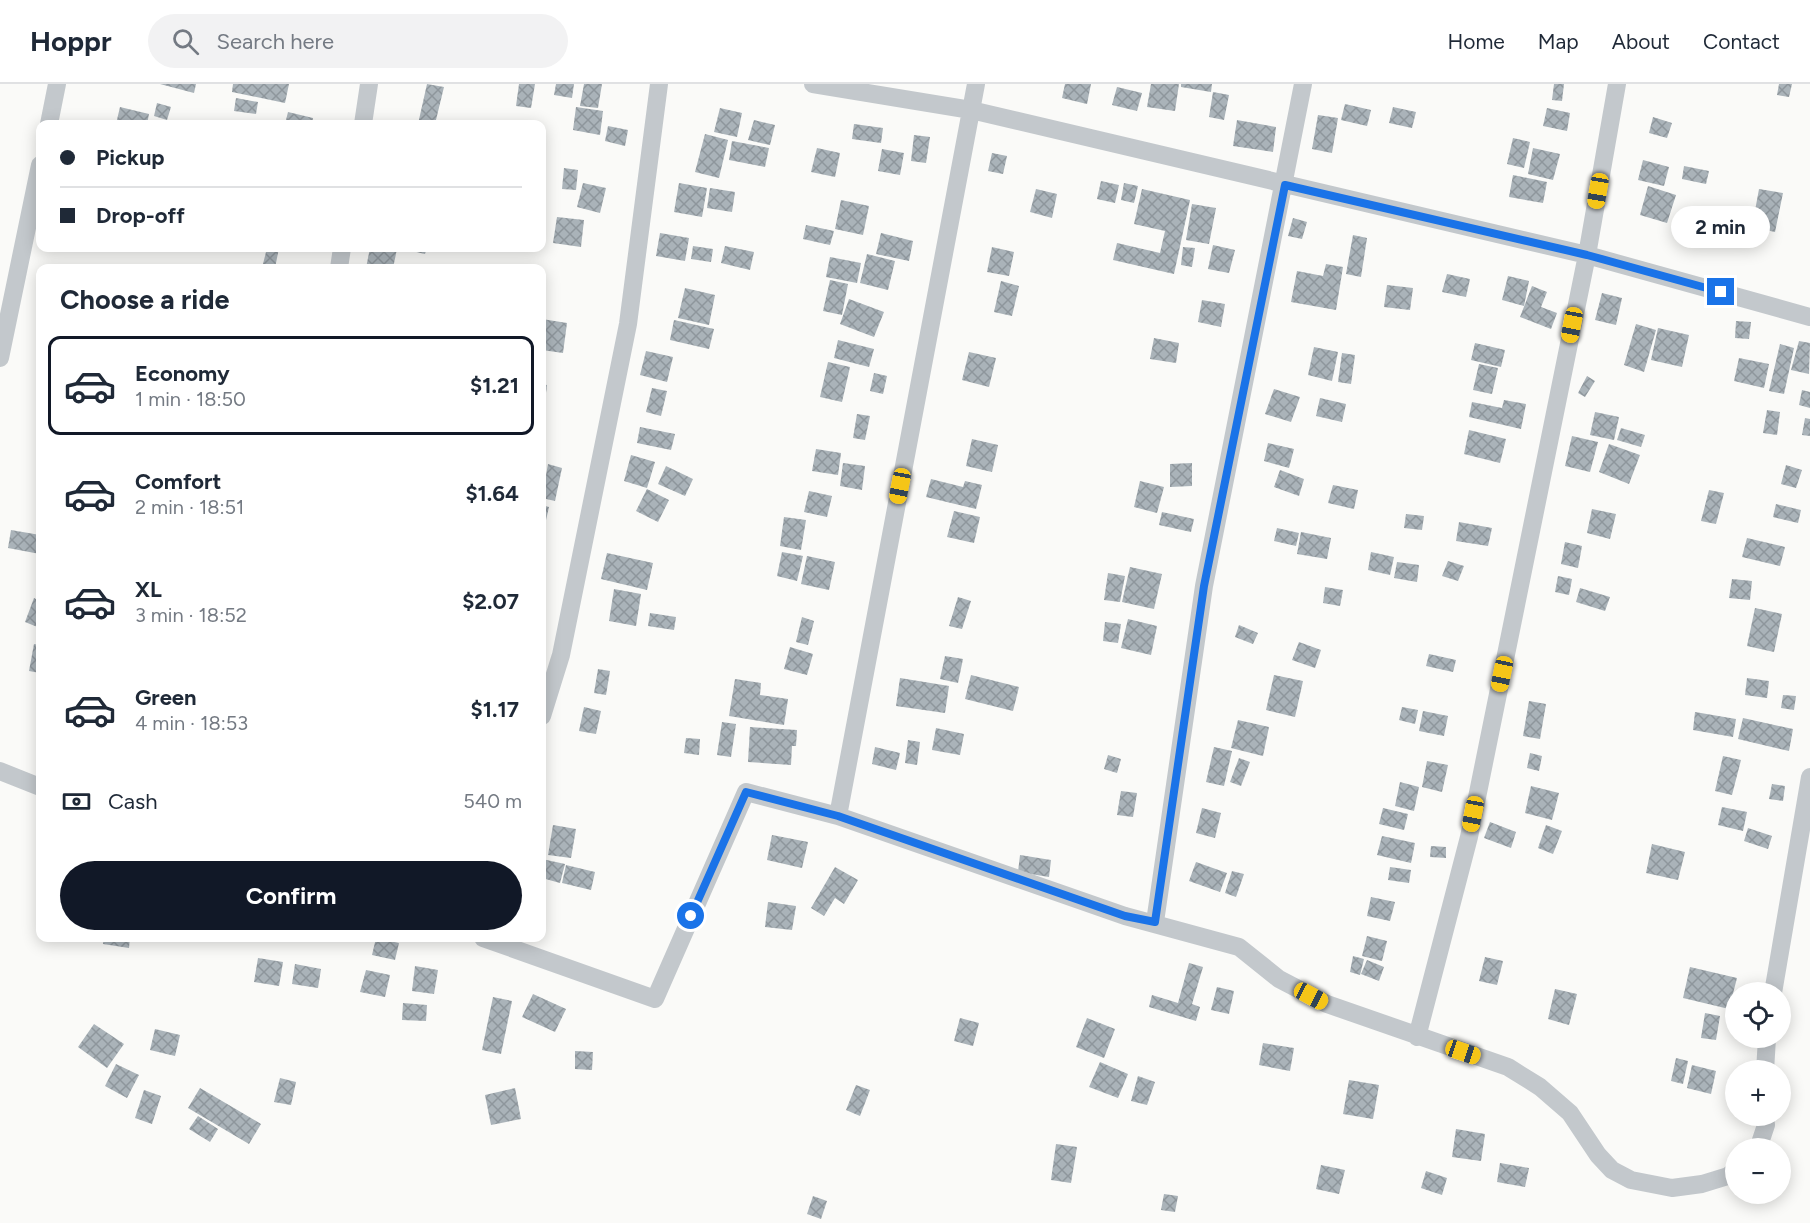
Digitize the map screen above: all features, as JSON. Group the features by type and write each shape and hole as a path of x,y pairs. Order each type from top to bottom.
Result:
{"street":[{"path":"50,120 57,84"},
{"path":"364,120 369,84"},
{"path":"546,703 561,656 628,324 659,84"},
{"path":"813,84 971,110 1587,255 1810,317"},
{"path":"838,816 976,84"},
{"path":"1155,922 1204,586 1285,185 1303,84"},
{"path":"1417,1037 1469,837 1587,255 1617,84"},
{"path":"0,358 36,184"},
{"path":"0,771 36,785"},
{"path":"1775,982 1810,777"},
{"path":"496,942 655,999 746,792 838,816 1125,916 1155,922 1239,947 1279,979 1327,1004 1508,1067 1540,1087 1570,1113 1598,1155 1612,1170 1631,1180 1672,1188 1702,1184 1725,1177"}],"building":[{"path":"160,84 196,84 194,93"},
{"path":"233,84 289,84 285,103 232,92"},
{"path":"427,84 444,87 436,120 419,120"},
{"path":"519,84 535,84 531,108 516,106"},
{"path":"556,84 574,84 572,98 554,95"},
{"path":"584,84 602,84 598,108 580,106"},
{"path":"1065,84 1091,84 1087,104 1062,98"},
{"path":"1151,84 1179,84 1175,111 1147,107"},
{"path":"1181,84 1212,84 1211,92 1181,87"},
{"path":"1554,84 1564,84 1562,101 1552,100"},
{"path":"1779,84 1792,84 1789,97 1777,95"},
{"path":"1117,87 1142,93 1137,111 1112,105"},
{"path":"1213,92 1229,95 1224,120 1209,117"},
{"path":"236,98 258,102 256,114 234,111"},
{"path":"157,103 171,107 167,120 154,116"},
{"path":"1345,104 1371,110 1367,126 1341,120"},
{"path":"120,107 149,114 148,120 117,120"},
{"path":"576,107 603,111 600,135 573,130"},
{"path":"1393,107 1416,112 1412,128 1389,123"},
{"path":"720,108 742,113 737,137 714,132"},
{"path":"1547,108 1570,113 1567,131 1543,126"},
{"path":"288,112 313,118 313,120 286,120"},
{"path":"1318,115 1338,118 1332,153 1312,149"},
{"path":"1653,117 1672,123 1667,138 1649,133"},
{"path":"754,120 775,125 770,145 748,140"},
{"path":"1237,120 1276,127 1273,152 1233,146"},
{"path":"854,124 883,128 881,143 852,139"},
{"path":"608,126 628,130 625,146 605,141"},
{"path":"705,134 728,140 719,178 695,172"},
{"path":"914,135 930,137 926,163 911,161"},
{"path":"1513,138 1530,142 1524,168 1507,164"},
{"path":"732,141 769,148 765,167 729,160"},
{"path":"817,148 840,153 835,177 811,172"},
{"path":"1533,148 1560,154 1553,180 1528,174"},
{"path":"882,149 904,153 900,175 878,171"},
{"path":"992,153 1007,156 1003,174 988,171"},
{"path":"1643,160 1669,167 1664,186 1638,180"},
{"path":"1684,166 1709,171 1706,184 1682,179"},
{"path":"564,168 578,170 576,190 562,189"},
{"path":"1513,175 1547,182 1543,203 1509,197"},
{"path":"1101,181 1119,185 1115,203 1097,199"},
{"path":"583,183 606,188 600,213 577,207"},
{"path":"679,183 707,188 702,217 674,212"},
{"path":"1124,183 1138,186 1134,203 1121,200"},
{"path":"1648,186 1676,195 1667,223 1640,215"},
{"path":"710,188 735,192 732,212 707,208"},
{"path":"1036,189 1057,194 1052,218 1030,212"},
{"path":"1142,189 1190,200 1174,274 1113,260 1117,243 1160,253 1165,231 1134,224"},
{"path":"1759,189 1783,193 1775,232 1752,227"},
{"path":"841,200 869,206 863,235 835,229"},
{"path":"1192,204 1216,208 1209,244 1186,240"},
{"path":"557,217 584,220 581,247 553,243"},
{"path":"1293,218 1307,222 1302,239 1288,236"},
{"path":"806,225 834,231 830,245 803,239"},
{"path":"1706,227 1730,231 1727,244 1703,240"},
{"path":"660,233 689,238 685,261 656,256"},
{"path":"881,233 913,241 909,261 876,254"},
{"path":"1353,235 1367,238 1361,277 1346,274"},
{"path":"1213,245 1235,250 1229,273 1208,269"},
{"path":"693,246 713,249 711,262 691,259"},
{"path":"725,246 754,252 750,270 721,263"},
{"path":"992,247 1014,252 1009,276 987,272"},
{"path":"1183,247 1195,248 1192,267 1181,265"},
{"path":"266,252 278,252 276,264 263,264"},
{"path":"369,252 396,252 394,264 367,264"},
{"path":"867,254 895,261 888,290 860,283"},
{"path":"830,257 861,263 857,283 826,277"},
{"path":"1326,264 1343,267 1336,310 1291,302 1297,271 1323,276"},
{"path":"1447,274 1470,279 1466,297 1442,292"},
{"path":"1508,276 1529,281 1524,306 1502,300"},
{"path":"830,280 848,284 842,315 823,311"},
{"path":"1001,281 1019,286 1012,316 994,312"},
{"path":"1387,285 1413,288 1410,310 1384,307"},
{"path":"1532,286 1547,292 1541,307 1557,313 1551,329 1520,317"},
{"path":"685,288 715,295 709,325 678,318"},
{"path":"1602,293 1622,298 1616,325 1595,320"},
{"path":"849,299 884,312 874,337 840,324"},
{"path":"1202,300 1225,304 1221,327 1198,322"},
{"path":"546,320 567,323 563,353 546,351"},
{"path":"674,320 714,329 709,349 670,340"},
{"path":"1736,321 1751,322 1749,339 1735,338"},
{"path":"1636,324 1656,330 1644,372 1624,365"},
{"path":"1658,328 1689,335 1682,367 1651,360"},
{"path":"1154,338 1179,343 1176,363 1150,359"},
{"path":"838,340 874,349 869,367 834,358"},
{"path":"1799,341 1810,343 1809,374 1791,370"},
{"path":"1475,343 1505,350 1501,367 1471,360"},
{"path":"1780,344 1794,348 1784,394 1769,391"},
{"path":"1314,347 1338,352 1332,381 1308,375"},
{"path":"646,351 673,357 667,382 640,375"},
{"path":"969,352 996,358 989,387 962,380"},
{"path":"1342,353 1355,355 1351,384 1338,382"},
{"path":"1739,358 1769,364 1764,388 1734,381"},
{"path":"828,362 850,367 842,402 820,397"},
{"path":"1479,364 1498,368 1492,394 1473,390"},
{"path":"874,373 887,376 883,394 870,391"},
{"path":"1587,376 1595,381 1585,397 1578,393"},
{"path":"652,388 667,391 661,416 646,412"},
{"path":"1274,389 1300,397 1291,422 1265,414"},
{"path":"1802,390 1810,392 1810,408 1799,405"},
{"path":"1320,398 1346,404 1342,422 1316,416"},
{"path":"1504,400 1526,404 1521,429 1469,417 1472,402 1502,408"},
{"path":"1767,410 1780,412 1777,435 1763,433"},
{"path":"1595,412 1619,417 1614,440 1590,435"},
{"path":"857,414 870,416 865,440 853,438"},
{"path":"1805,418 1810,419 1810,436 1802,435"},
{"path":"640,427 675,434 671,450 637,443"},
{"path":"1621,428 1645,435 1641,447 1617,440"},
{"path":"1469,430 1506,439 1500,463 1464,454"},
{"path":"1572,436 1598,442 1590,472 1565,466"},
{"path":"972,439 998,445 992,472 966,466"},
{"path":"1268,443 1294,449 1289,468 1264,461"},
{"path":"1609,444 1640,455 1629,484 1599,472"},
{"path":"816,449 841,453 838,475 812,471"},
{"path":"631,455 655,462 647,488 624,481"},
{"path":"843,463 865,466 862,490 840,486"},
{"path":"1192,463 1192,486 1170,487 1170,464"},
{"path":"548,464 562,468 555,501 546,499"},
{"path":"1786,465 1802,470 1796,488 1781,484"},
{"path":"666,466 693,479 685,496 658,484"},
{"path":"1280,470 1304,479 1299,496 1274,487"},
{"path":"931,479 963,487 965,481 982,485 976,509 926,497"},
{"path":"1140,481 1164,487 1157,513 1134,507"},
{"path":"1333,485 1358,490 1354,509 1328,503"},
{"path":"647,489 669,500 658,522 636,511"},
{"path":"1709,490 1724,493 1716,524 1701,521"},
{"path":"809,491 832,496 827,517 804,512"},
{"path":"1776,504 1801,510 1798,523 1773,517"},
{"path":"1592,509 1616,514 1610,539 1587,533"},
{"path":"954,511 980,517 974,543 947,537"},
{"path":"1162,512 1194,519 1191,532 1159,525"},
{"path":"1406,514 1424,516 1422,530 1404,528"},
{"path":"784,517 806,520 801,550 780,546"},
{"path":"1459,522 1492,528 1488,546 1456,541"},
{"path":"1277,528 1299,533 1296,546 1274,541"},
{"path":"11,530 36,534 36,553 8,548"},
{"path":"1301,532 1331,538 1327,559 1297,554"},
{"path":"1747,538 1785,547 1780,566 1742,557"},
{"path":"1565,542 1582,546 1578,568 1561,564"},
{"path":"782,552 803,556 797,581 777,576"},
{"path":"1371,552 1394,557 1390,575 1368,570"},
{"path":"607,553 653,563 647,590 601,579"},
{"path":"807,556 835,562 829,590 801,584"},
{"path":"1448,561 1464,566 1458,581 1442,576"},
{"path":"1397,562 1419,565 1417,582 1394,578"},
{"path":"1130,567 1162,574 1154,609 1122,602"},
{"path":"1108,573 1125,576 1120,602 1104,600"},
{"path":"1558,576 1572,579 1569,595 1555,592"},
{"path":"1732,579 1752,581 1750,600 1729,598"},
{"path":"1325,587 1343,590 1340,606 1323,603"},
{"path":"1580,588 1610,597 1605,611 1576,602"},
{"path":"614,589 641,594 636,626 609,621"},
{"path":"958,597 971,601 962,629 949,626"},
{"path":"34,598 36,599 36,626 25,622"},
{"path":"1755,608 1782,614 1774,652 1747,646"},
{"path":"650,613 676,617 674,630 648,626"},
{"path":"802,617 814,621 808,645 796,642"},
{"path":"1128,619 1157,626 1151,655 1121,648"},
{"path":"1105,622 1121,624 1118,643 1103,641"},
{"path":"1239,625 1258,633 1253,644 1235,637"},
{"path":"1299,642 1321,650 1315,668 1292,660"},
{"path":"34,644 36,644 36,672 29,671"},
{"path":"790,647 813,654 807,675 784,669"},
{"path":"1429,654 1456,660 1453,672 1426,666"},
{"path":"945,656 963,659 958,683 940,679"},
{"path":"598,669 610,671 606,695 594,693"},
{"path":"971,675 1019,687 1013,711 965,699"},
{"path":"1274,675 1303,681 1295,717 1266,710"},
{"path":"900,678 949,686 945,713 896,706"},
{"path":"1747,678 1769,681 1767,698 1745,695"},
{"path":"735,679 761,683 760,695 788,699 784,725 729,716"},
{"path":"1783,695 1796,696 1794,710 1781,708"},
{"path":"1529,701 1546,704 1540,739 1523,736"},
{"path":"584,707 601,711 596,734 579,731"},
{"path":"1402,707 1418,710 1415,724 1399,720"},
{"path":"1423,711 1448,716 1444,736 1419,731"},
{"path":"1695,712 1736,719 1733,737 1693,730"},
{"path":"1743,718 1793,729 1789,751 1738,739"},
{"path":"1238,720 1269,727 1263,756 1231,748"},
{"path":"722,722 736,724 731,757 717,755"},
{"path":"750,727 797,730 796,746 792,746 791,765 748,762"},
{"path":"936,728 964,734 960,755 932,750"},
{"path":"686,738 700,739 699,755 684,753"},
{"path":"908,740 920,742 917,765 905,763"},
{"path":"875,747 900,753 896,770 872,764"},
{"path":"1214,747 1232,751 1224,786 1206,782"},
{"path":"1530,753 1542,756 1539,771 1527,768"},
{"path":"1108,755 1121,759 1117,773 1104,769"},
{"path":"1723,756 1741,760 1732,795 1715,791"},
{"path":"1239,758 1250,762 1241,786 1230,782"},
{"path":"1427,761 1448,765 1442,792 1422,787"},
{"path":"1400,782 1419,787 1414,811 1395,806"},
{"path":"1772,784 1785,786 1783,801 1769,799"},
{"path":"1531,786 1559,793 1552,820 1525,813"},
{"path":"1121,791 1137,793 1133,817 1117,815"},
{"path":"1722,807 1747,812 1743,831 1718,825"},
{"path":"1202,808 1221,813 1215,838 1196,833"},
{"path":"1383,808 1408,814 1404,830 1379,824"},
{"path":"1490,822 1516,832 1511,848 1484,838"},
{"path":"553,825 576,829 571,858 548,855"},
{"path":"1546,825 1562,831 1553,854 1538,848"},
{"path":"1748,828 1772,836 1768,849 1744,841"},
{"path":"772,835 808,842 802,868 767,860"},
{"path":"1382,836 1415,843 1411,863 1377,855"},
{"path":"1652,844 1685,852 1678,880 1646,873"},
{"path":"1431,846 1446,847 1446,858 1430,857"},
{"path":"1020,855 1051,860 1049,877 1018,872"},
{"path":"546,860 565,864 560,883 546,879"},
{"path":"1196,862 1227,873 1220,892 1189,881"},
{"path":"566,865 595,872 591,890 562,883"},
{"path":"835,867 858,880 844,904 835,898 824,916 811,908"},
{"path":"1390,867 1411,870 1409,883 1388,880"},
{"path":"1232,871 1244,874 1236,897 1225,893"},
{"path":"1371,897 1395,902 1390,921 1367,916"},
{"path":"768,902 796,906 792,930 765,927"},
{"path":"1367,936 1387,941 1382,961 1362,956"},
{"path":"103,942 130,942 129,948 103,944"},
{"path":"375,942 399,943 395,960 372,955"},
{"path":"1353,956 1364,959 1360,975 1350,972"},
{"path":"1485,957 1503,961 1497,985 1479,981"},
{"path":"258,958 283,962 279,986 254,982"},
{"path":"1367,960 1384,967 1379,981 1361,974"},
{"path":"1189,963 1203,967 1192,1004 1200,1007 1196,1021 1149,1007 1152,995 1178,1003"},
{"path":"295,964 321,969 318,988 292,984"},
{"path":"415,966 438,970 434,994 412,991"},
{"path":"1690,967 1737,978 1736,982 1725,982 1725,1008 1683,998"},
{"path":"366,970 390,975 385,997 360,992"},
{"path":"1217,987 1234,991 1229,1014 1211,1010"},
{"path":"1555,989 1577,994 1569,1025 1548,1019"},
{"path":"533,994 566,1009 555,1032 522,1017"},
{"path":"493,997 512,1001 501,1054 482,1050"},
{"path":"403,1003 427,1005 426,1021 402,1020"},
{"path":"1705,1013 1720,1016 1716,1040 1701,1038"},
{"path":"960,1018 979,1023 973,1046 954,1041"},
{"path":"1087,1018 1115,1029 1104,1058 1076,1047"},
{"path":"94,1024 124,1044 107,1068 78,1047"},
{"path":"155,1029 180,1035 175,1056 150,1050"},
{"path":"1263,1043 1294,1048 1290,1071 1259,1065"},
{"path":"575,1051 593,1052 592,1070 575,1069"},
{"path":"1676,1058 1688,1061 1683,1084 1671,1081"},
{"path":"1100,1062 1128,1074 1118,1098 1089,1087"},
{"path":"116,1064 139,1075 127,1098 105,1086"},
{"path":"1692,1065 1716,1071 1711,1094 1687,1088"},
{"path":"1138,1076 1155,1082 1147,1105 1131,1101"},
{"path":"280,1078 296,1082 291,1105 274,1102"},
{"path":"1349,1080 1379,1085 1373,1119 1343,1114"},
{"path":"856,1085 870,1090 860,1116 846,1110"},
{"path":"200,1088 261,1124 249,1144 188,1108"},
{"path":"515,1088 521,1119 491,1125 485,1095"},
{"path":"144,1090 161,1096 152,1124 135,1118"},
{"path":"198,1116 218,1129 210,1142 189,1129"},
{"path":"1456,1129 1485,1134 1481,1161 1452,1157"},
{"path":"1056,1144 1077,1147 1071,1183 1051,1180"},
{"path":"1500,1163 1529,1168 1525,1187 1497,1182"},
{"path":"1321,1165 1345,1170 1339,1194 1316,1189"},
{"path":"1426,1171 1447,1178 1442,1195 1421,1188"},
{"path":"1164,1194 1178,1196 1175,1212 1161,1210"},
{"path":"813,1196 827,1201 821,1219 807,1214"}],"route":[{"path":"691,916 746,792 838,816 1125,916 1155,922 1204,586 1285,185 1587,255 1721,292"}]}
